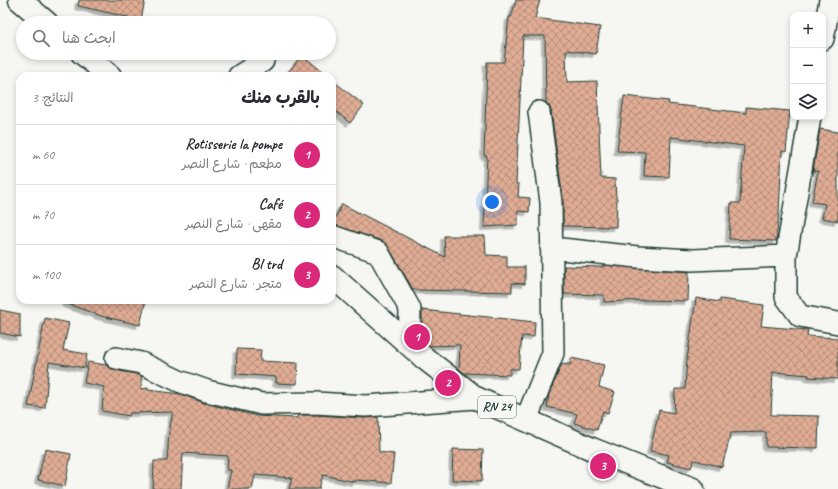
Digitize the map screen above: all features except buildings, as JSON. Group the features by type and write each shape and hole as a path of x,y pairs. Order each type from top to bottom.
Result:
{"main road":[{"path":"20,0 39,16"},
{"path":"91,60 105,72"},
{"name":"RN 24","path":"336,280 423,357 476,398 592,449 692,489"}],"street":[{"path":"826,23 830,0"},
{"path":"245,72 263,61"},
{"path":"526,420 553,353 551,202 539,112"},
{"path":"809,120 786,256 786,297 800,316 838,323"},
{"path":"336,237 378,252 410,309 409,344"},
{"path":"551,248 638,257 692,260 786,256"},
{"path":"116,358 142,362 186,384 207,391 262,404 316,403 366,406 476,398"}],"place":[{"name":"Rotisserie la pompe","path":"417,337"},
{"name":"Café","path":"448,383"},
{"name":"Bl trd","path":"603,466"}]}
